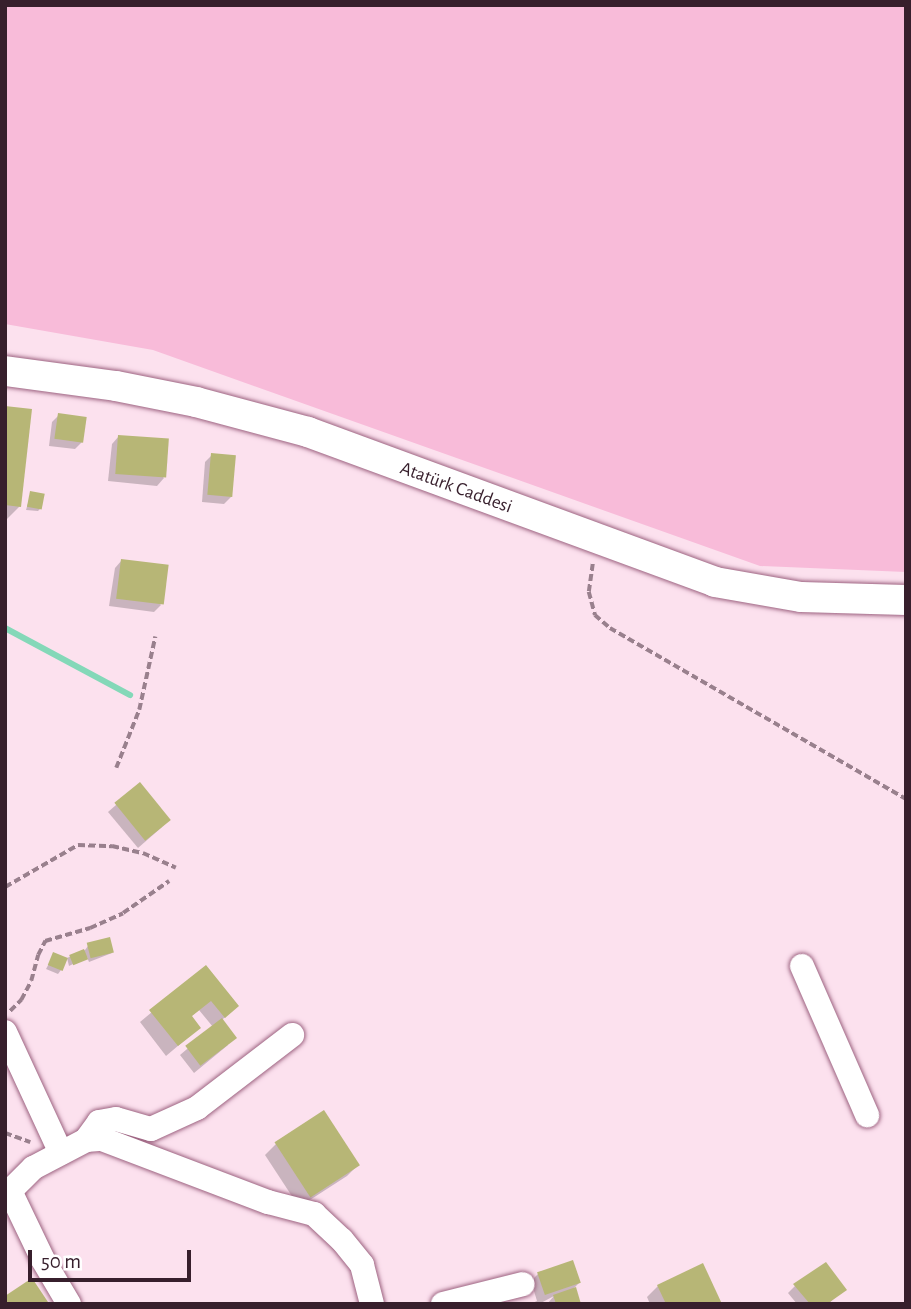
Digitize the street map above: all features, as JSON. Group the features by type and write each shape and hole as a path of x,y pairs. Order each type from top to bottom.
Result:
{"street":[{"name":"Atatürk Caddesi","path":"5,371 129,388 196,402 308,432 592,538 726,584 801,597 906,600"},
{"path":"803,966 867,1115"},
{"path":"5,1032 61,1153"},
{"path":"86,1140 99,1122 116,1119 151,1129 197,1108 292,1035"},
{"path":"69,1304 8,1194 33,1168 86,1140 102,1139 268,1202 314,1214 342,1240 362,1265 372,1304"},
{"path":"443,1304 523,1284"}],"path":[{"path":"592,538 595,552 589,592 595,615 610,628 906,799"},
{"path":"116,768 139,710 155,637"},
{"path":"5,887 78,845 112,846 143,853 176,868"},
{"path":"5,1015 21,1000 46,942 90,928 123,913 169,881"}],"shaded area":[{"path":"5,5 906,5 906,572 760,566 153,350 5,324"}],"building":[{"path":"5,406 32,409 21,507 5,505"},
{"path":"58,413 87,417 83,443 54,439"},
{"path":"118,435 169,439 166,477 115,474"},
{"path":"211,453 236,455 232,497 207,495"},
{"path":"30,491 45,494 42,510 27,507"},
{"path":"121,559 169,565 164,605 116,599"},
{"path":"140,782 171,820 145,841 114,803"},
{"path":"110,937 114,953 91,958 87,943"},
{"path":"84,949 88,959 73,965 69,955"},
{"path":"53,952 68,958 63,971 48,965"},
{"path":"206,965 239,1006 225,1018 211,1001 192,1016 201,1028 178,1046 149,1010"},
{"path":"222,1018 237,1038 200,1066 185,1046"},
{"path":"324,1110 360,1165 310,1197 275,1142"},
{"path":"573,1260 581,1283 545,1295 537,1272"},
{"path":"826,1262 847,1290 827,1304 810,1304 793,1284"},
{"path":"703,1263 722,1304 666,1304 657,1285"},
{"path":"32,1278 48,1302 5,1304 5,1296"},
{"path":"576,1287 581,1304 556,1304 553,1295"}],"waterway":[{"path":"5,628 130,695"}]}
